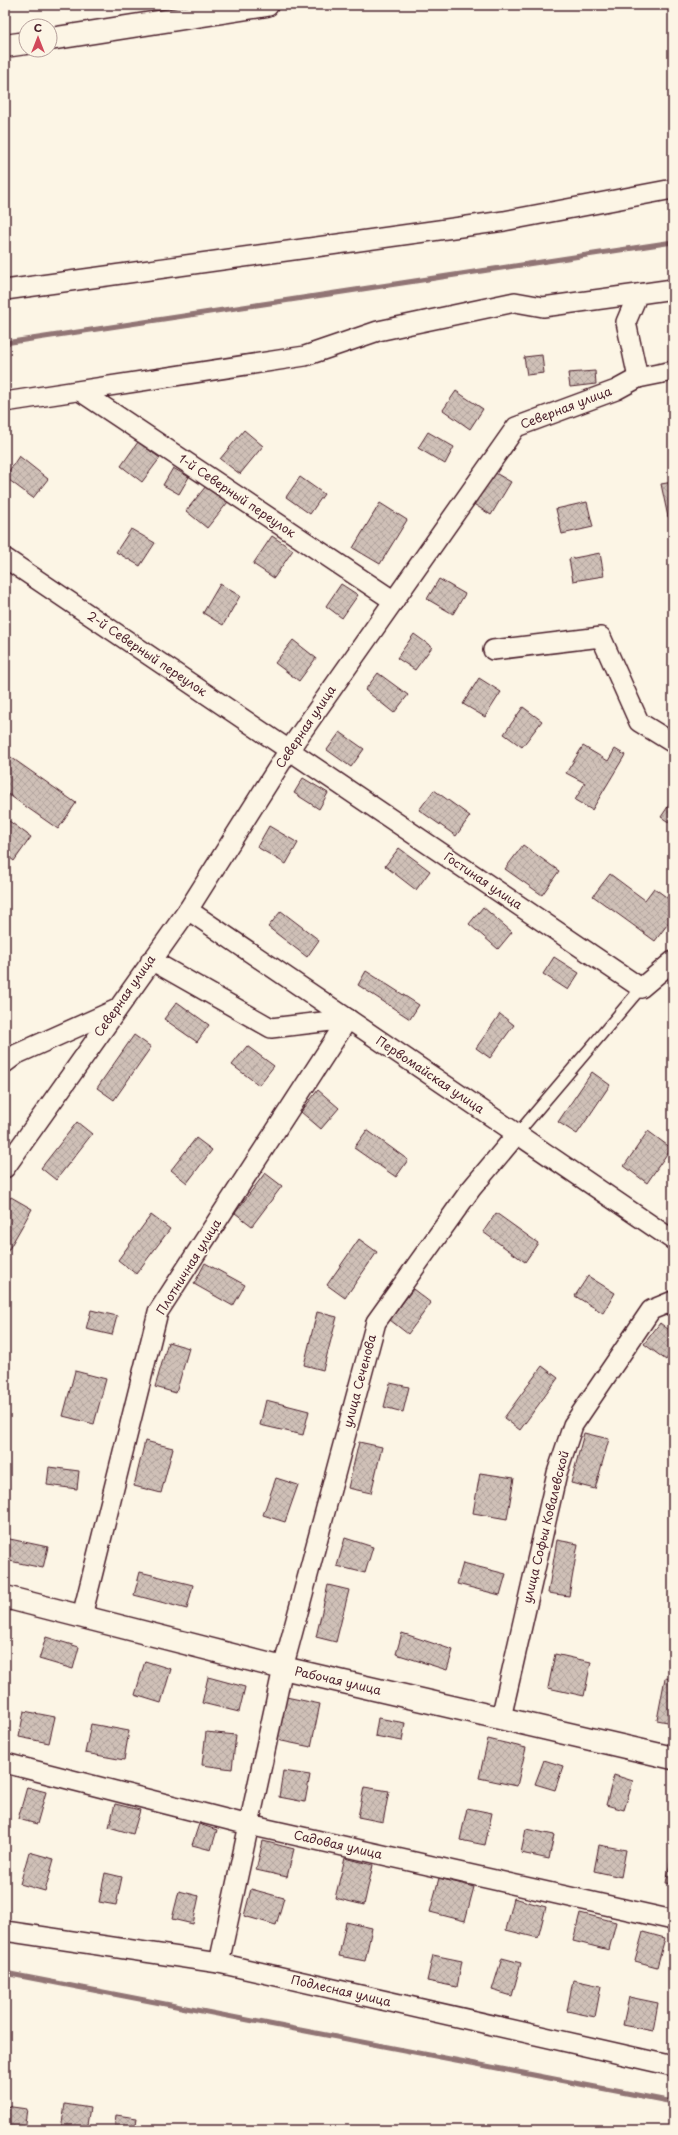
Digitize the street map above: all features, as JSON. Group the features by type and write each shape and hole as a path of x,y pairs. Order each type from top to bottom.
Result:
{"street":[{"path":"58,38 267,5"},
{"path":"5,46 18,44"},
{"path":"5,290 504,221 673,190"},
{"path":"5,402 305,356 378,331 515,302 543,307 673,289"},
{"path":"638,294 626,322 638,378"},
{"name":"Северная улица","path":"5,1168 150,960 188,910 289,750 516,427 616,390 638,378 673,371"},
{"name":"1-й Северный переулок","path":"80,391 394,601"},
{"name":"2-й Северный переулок","path":"5,558 289,750"},
{"path":"493,650 602,637 639,722 673,743"},
{"name":"Гостиная улица","path":"289,750 641,988"},
{"name":"Первомайская улица","path":"188,910 673,1240"},
{"path":"150,960 271,1028 348,1019"},
{"path":"641,988 673,961"},
{"path":"5,1063 17,1054 116,1009"},
{"name":"Плотничная улица","path":"82,1616 158,1312 348,1019"},
{"name":"улица Сеченова","path":"219,1963 283,1668 376,1322 471,1189 517,1134"},
{"name":"улица Софьи Ковалевской","path":"502,1718 557,1473 573,1425 651,1310 673,1301"},
{"name":"Рабочая улица","path":"5,1596 283,1668 673,1758"},
{"name":"Садовая улица","path":"5,1763 249,1825 673,1920"},
{"name":"Подлесная улица","path":"5,1931 219,1963 673,2066"}],"lane":[{"path":"517,1134 641,988"}],"building":[{"path":"542,355 544,373 527,375 524,357"},
{"path":"595,371 596,384 570,387 568,373"},
{"path":"456,391 483,409 470,429 443,410"},
{"path":"244,430 263,446 240,474 220,459"},
{"path":"428,432 454,447 445,464 418,448"},
{"path":"138,442 160,458 142,482 121,466"},
{"path":"19,456 48,479 33,498 5,477"},
{"path":"173,468 189,477 179,494 163,485"},
{"path":"492,471 511,482 491,515 472,503"},
{"path":"300,477 324,494 310,514 286,497"},
{"path":"673,482 673,516 668,517 661,484"},
{"path":"206,486 228,502 207,528 186,511"},
{"path":"587,502 593,527 562,534 556,509"},
{"path":"380,503 407,520 380,564 353,548"},
{"path":"131,529 155,543 140,566 116,552"},
{"path":"272,536 293,550 274,578 253,564"},
{"path":"600,553 604,576 573,581 569,559"},
{"path":"439,579 465,594 453,614 427,599"},
{"path":"220,584 240,596 223,625 203,613"},
{"path":"341,584 358,595 342,618 326,606"},
{"path":"414,634 432,647 415,670 397,658"},
{"path":"293,640 316,658 299,681 275,663"},
{"path":"378,673 408,695 394,713 365,690"},
{"path":"479,678 501,692 485,717 463,704"},
{"path":"523,707 542,721 522,747 504,734"},
{"path":"340,732 364,749 351,767 327,750"},
{"path":"583,746 608,761 615,749 625,755 592,810 575,800 585,783 566,773"},
{"path":"5,753 76,803 58,829 5,792"},
{"path":"303,778 328,793 319,809 294,793"},
{"path":"434,790 470,816 456,836 419,810"},
{"path":"673,799 673,825 661,817"},
{"path":"5,818 31,837 14,861 5,854"},
{"path":"269,826 298,843 286,864 257,847"},
{"path":"523,845 559,871 542,895 505,869"},
{"path":"399,848 430,871 416,890 385,866"},
{"path":"610,874 645,900 654,888 673,902 673,917 655,941 593,896"},
{"path":"483,907 512,932 498,949 469,924"},
{"path":"281,911 319,940 307,957 268,927"},
{"path":"554,957 579,973 568,990 543,974"},
{"path":"366,971 419,1005 410,1019 358,985"},
{"path":"177,1002 209,1025 197,1042 164,1019"},
{"path":"500,1014 514,1025 490,1058 476,1048"},
{"path":"134,1035 151,1047 114,1100 97,1088"},
{"path":"247,1046 274,1066 259,1085 232,1065"},
{"path":"592,1072 610,1085 577,1134 558,1122"},
{"path":"318,1090 339,1108 321,1129 301,1112"},
{"path":"77,1122 92,1134 56,1180 41,1168"},
{"path":"367,1130 408,1160 396,1177 354,1148"},
{"path":"648,1131 671,1148 647,1183 624,1166"},
{"path":"196,1138 212,1150 187,1183 171,1170"},
{"path":"265,1173 282,1186 252,1226 235,1213"},
{"path":"11,1197 32,1209 5,1256 5,1206"},
{"path":"496,1213 538,1243 525,1262 483,1232"},
{"path":"151,1215 170,1229 136,1274 118,1260"},
{"path":"359,1239 377,1252 345,1298 327,1285"},
{"path":"205,1263 245,1285 233,1306 194,1284"},
{"path":"588,1276 615,1293 603,1313 575,1296"},
{"path":"413,1289 431,1303 408,1334 390,1320"},
{"path":"91,1310 117,1316 112,1335 86,1329"},
{"path":"317,1312 337,1317 323,1370 304,1365"},
{"path":"660,1323 673,1333 673,1350 666,1360 644,1344"},
{"path":"168,1342 189,1348 176,1393 155,1387"},
{"path":"542,1366 558,1378 520,1430 504,1418"},
{"path":"75,1371 106,1379 94,1424 63,1416"},
{"path":"390,1383 409,1387 403,1412 384,1407"},
{"path":"266,1400 309,1411 303,1435 260,1425"},
{"path":"584,1433 609,1439 595,1489 571,1483"},
{"path":"145,1441 173,1448 161,1493 134,1486"},
{"path":"359,1442 382,1447 371,1493 348,1488"},
{"path":"49,1467 79,1471 77,1489 47,1485"},
{"path":"480,1473 514,1478 507,1519 473,1513"},
{"path":"276,1478 298,1485 285,1522 263,1515"},
{"path":"5,1538 48,1547 43,1568 5,1560"},
{"path":"345,1538 373,1547 365,1573 337,1566"},
{"path":"557,1540 578,1544 569,1596 548,1593"},
{"path":"463,1563 506,1574 500,1595 457,1584"},
{"path":"140,1572 193,1585 187,1609 134,1595"},
{"path":"328,1585 349,1590 336,1642 316,1637"},
{"path":"402,1633 453,1650 447,1670 396,1654"},
{"path":"46,1637 79,1647 73,1669 39,1659"},
{"path":"555,1654 591,1662 584,1696 548,1688"},
{"path":"145,1661 171,1669 161,1703 135,1695"},
{"path":"208,1677 245,1687 239,1712 202,1703"},
{"path":"665,1678 673,1679 673,1723 657,1720"},
{"path":"286,1697 320,1704 311,1747 277,1740"},
{"path":"24,1711 55,1717 49,1743 19,1737"},
{"path":"378,1718 405,1723 402,1741 375,1736"},
{"path":"91,1724 129,1731 124,1760 85,1753"},
{"path":"206,1732 236,1735 232,1769 202,1765"},
{"path":"488,1739 526,1748 517,1786 479,1778"},
{"path":"544,1760 563,1766 555,1790 535,1784"},
{"path":"283,1771 310,1775 305,1802 279,1797"},
{"path":"614,1775 633,1781 624,1810 606,1805"},
{"path":"27,1787 46,1792 37,1824 18,1819"},
{"path":"364,1787 389,1791 383,1822 358,1817"},
{"path":"115,1804 140,1810 133,1834 109,1827"},
{"path":"467,1808 492,1813 485,1845 460,1840"},
{"path":"673,1810 673,1822 670,1821"},
{"path":"199,1824 217,1830 211,1850 192,1845"},
{"path":"526,1829 554,1835 549,1859 521,1853"},
{"path":"263,1841 294,1849 287,1877 256,1870"},
{"path":"599,1845 626,1850 621,1877 594,1871"},
{"path":"673,1849 673,1884 666,1883"},
{"path":"29,1852 54,1859 45,1891 20,1884"},
{"path":"345,1858 373,1865 364,1905 335,1898"},
{"path":"105,1873 122,1877 116,1905 99,1902"},
{"path":"439,1878 474,1887 465,1921 430,1912"},
{"path":"251,1889 284,1898 276,1925 244,1916"},
{"path":"179,1891 199,1896 193,1924 172,1919"},
{"path":"514,1898 546,1907 538,1938 506,1930"},
{"path":"580,1913 616,1922 609,1950 573,1941"},
{"path":"346,1922 372,1928 365,1961 339,1956"},
{"path":"643,1932 665,1938 657,1967 635,1961"},
{"path":"433,1955 462,1961 457,1987 427,1981"},
{"path":"502,1958 521,1963 512,1996 492,1990"},
{"path":"573,1980 601,1986 595,2017 567,2011"},
{"path":"629,1997 658,2003 653,2031 623,2025"},
{"path":"65,2104 90,2108 86,2130 61,2130"},
{"path":"5,2106 27,2109 24,2130 5,2130"},
{"path":"116,2115 137,2118 135,2130 114,2130"}],"waterway":[{"path":"5,343 673,242"},
{"path":"5,1973 673,2102"}]}
